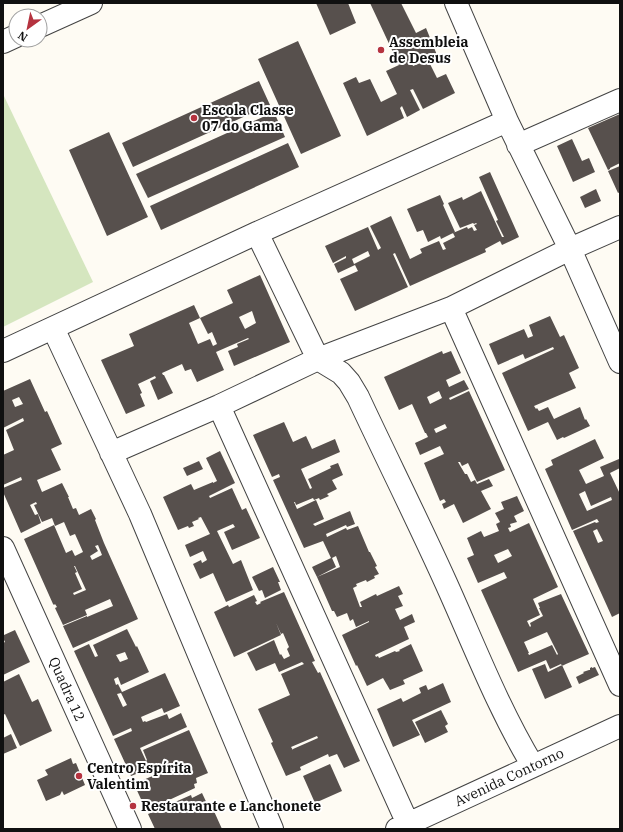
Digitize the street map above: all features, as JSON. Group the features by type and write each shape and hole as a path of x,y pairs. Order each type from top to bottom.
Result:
{"street":[{"path":"48,22 91,3"},
{"path":"456,3 507,121 570,250 620,362"},
{"path":"518,145 620,100"},
{"path":"3,351 257,233 507,121"},
{"path":"110,453 219,406 318,358 451,308 620,227"},
{"path":"257,233 318,358 341,373 349,382 358,397 408,502 502,710 533,766"},
{"path":"451,308 620,685"},
{"path":"53,328 110,453 140,514 272,829"},
{"path":"219,406 403,827"},
{"name":"Quadra 12","path":"3,548 130,829"},
{"name":"Avenida Contorno","path":"403,827 533,766 614,733"}],"green space":[{"path":"3,94 93,282 3,327"}],"building":[{"path":"316,3 348,3 356,23 330,35"},
{"path":"370,3 401,3 416,33 426,28 437,55 433,57 432,55 412,63 413,66 428,60 437,78 446,74 455,93 423,109 413,89 410,90 420,110 407,117 402,106 400,108 404,118 367,136 343,83 356,77 359,83 370,79 381,102 397,94 386,71 399,65"},
{"path":"298,41 341,136 301,154 258,59"},
{"path":"259,81 270,105 133,167 122,143"},
{"path":"274,112 285,137 148,198 136,174"},
{"path":"620,114 620,163 608,170 588,128"},
{"path":"109,132 148,217 107,236 69,150"},
{"path":"572,139 582,161 589,158 595,172 573,182 557,146"},
{"path":"288,143 299,167 161,230 150,206"},
{"path":"620,166 620,192 618,193 608,171"},
{"path":"490,172 519,237 502,245 500,241 485,249 486,252 410,286 395,253 393,254 408,287 355,311 340,279 358,271 355,265 338,273 334,264 346,258 346,256 333,263 325,246 368,227 378,250 381,248 370,226 391,216 410,259 422,253 420,249 439,241 443,250 446,249 443,243 455,237 453,233 467,227 468,229 472,227 474,231 477,230 474,225 477,224 476,223 460,228 448,203 462,197 463,200 481,191 502,237 504,237 496,221 498,220 479,177","holes":["368,251 370,256 354,264 352,259"]},
{"path":"596,189 601,201 585,208 580,197"},
{"path":"440,195 455,232 441,239 440,236 428,242 423,230 417,232 407,209"},
{"path":"260,275 290,342 234,366 228,351 238,347 237,344 249,339 248,338 216,352 224,370 197,382 191,369 185,371 182,364 162,373 173,393 158,400 150,381 156,378 155,376 138,384 145,406 126,414 101,360 134,346 129,334 194,305 200,318 233,303 227,290","holes":["252,311 256,323 245,329 239,317","200,318 208,334 212,332 217,344 213,346 210,339 198,344 189,323"]},
{"path":"550,316 560,337 564,335 579,368 569,373 576,388 534,406 539,411 548,407 554,419 580,407 585,420 586,419 590,426 557,440 548,422 528,431 502,373 554,349 553,347 525,359 523,354 498,365 489,344 524,329 528,338 533,336 529,325"},
{"path":"442,351 443,354 451,351 461,373 446,380 449,387 464,380 469,389 449,398 450,400 469,391 505,470 477,482 468,463 462,466 460,462 458,462 471,482 475,480 477,484 489,479 493,486 481,491 491,509 463,523 454,504 444,509 442,504 446,502 444,499 440,501 424,463 444,454 440,446 420,455 415,443 428,437 412,404 399,410 384,377","holes":["439,391 442,398 430,404 427,397","445,424 447,428 436,433 434,429"]},
{"path":"30,379 62,444 51,449 61,470 37,480 42,492 62,483 73,509 76,508 79,515 91,509 104,543 138,619 73,648 63,626 113,606 110,599 85,610 87,615 63,625 55,608 57,607 53,604 24,539 54,525 66,553 72,550 75,556 83,552 75,534 70,536 64,522 55,526 52,518 42,522 34,505 37,504 36,502 30,505 35,515 38,514 41,523 21,533 3,492 3,488 22,480 21,477 3,485 3,455 14,450 6,430 24,421 23,418 3,428 3,391","holes":["19,397 23,404 15,407 12,400","98,545 102,555 92,560 90,556 98,551 95,546","74,566 75,566 86,590 74,595 73,593 82,589 75,573 77,572"]},
{"path":"284,422 293,442 306,436 312,449 335,439 340,452 301,469 310,489 312,488 308,479 338,463 343,475 332,480 337,489 327,494 329,496 320,500 319,498 314,500 313,498 296,505 294,502 297,509 316,500 324,519 313,524 315,526 350,511 355,524 347,527 346,525 326,534 327,537 346,528 347,530 358,526 369,552 377,566 375,567 379,574 374,576 375,578 367,582 366,580 356,584 357,586 353,588 360,607 362,607 360,602 376,594 377,596 399,586 403,594 398,596 403,606 395,609 400,620 412,614 415,622 404,627 409,639 375,655 379,658 395,651 400,651 399,650 411,644 423,671 403,680 405,684 390,690 383,678 367,686 357,665 356,666 342,635 369,621 356,627 353,619 350,621 347,613 337,617 334,611 332,611 312,567 331,558 323,541 304,548 273,480 280,477 279,474 272,477 253,435","holes":["336,556 340,567 317,577 336,567 332,558"]},
{"path":"595,439 604,458 579,470 586,484 604,476 600,467 619,459 620,460 620,468 610,473 620,494 620,613 612,617 573,531 595,522 599,522 597,519 572,530 545,469 553,465 551,460","holes":["585,491 591,506 611,497 612,500 587,511 579,494","597,529 603,541 598,543 593,531"]},
{"path":"220,451 235,483 209,496 210,498 232,488 242,510 246,508 260,538 232,550 224,532 235,527 233,524 217,531 233,564 241,560 253,590 226,602 213,573 200,579 193,564 201,560 202,563 207,560 203,551 190,557 185,545 210,534 201,517 192,522 194,526 189,528 188,526 178,530 163,497 191,484 194,490 217,481 206,458"},
{"path":"199,461 203,469 187,476 183,468"},
{"path":"517,496 524,511 514,516 517,522 510,524 511,527 508,528 510,532 529,523 558,587 533,599 540,615 527,621 530,627 530,623 543,616 538,603 561,594 589,654 562,666 561,664 550,669 546,660 518,672 481,590 507,578 504,572 478,583 467,558 474,555 467,538 481,531 484,537 499,531 496,524 500,522 495,513 504,509 501,502","holes":["508,549 512,556 498,563 494,555","547,632 558,654 557,655 552,645 529,655 524,642"]},
{"path":"273,567 280,582 278,582 281,590 265,598 262,590 259,591 252,577"},
{"path":"284,592 315,661 312,662 318,673 320,672 360,761 344,768 337,754 329,757 328,754 300,767 301,770 286,776 258,709 290,695 281,674 304,664 302,662 279,672 275,663 256,671 247,653 274,640 280,655 281,654 284,659 290,656 287,649 289,647 283,633 281,634 276,623 281,635 234,657 214,612 228,605 229,607 254,595 257,605 261,603 260,602","holes":["317,736 318,738 293,750 291,747"]},
{"path":"127,629 149,672 121,685 118,677 114,679 116,685 118,684 122,692 165,673 180,706 164,713 162,708 141,717 143,722 167,714 169,719 181,713 187,727 140,748 146,761 147,760 143,750 189,730 208,773 196,778 197,783 194,784 195,788 154,807 153,804 150,806 151,808 146,810 134,784 157,775 160,773 159,769 148,774 146,770 131,776 114,739 132,731 131,728 113,736 74,651 89,644 95,657 98,656 93,645","holes":["125,652 128,659 120,662 116,655","121,693 127,705 123,707 117,694"]},
{"path":"15,630 30,662 3,675 3,643 5,642 3,633 4,635"},
{"path":"545,664 548,672 562,665 572,687 545,699 532,669"},
{"path":"592,667 595,667 599,675 579,684 576,677 584,673 583,672 590,670"},
{"path":"19,674 32,702 38,699 52,731 20,746 5,714 3,715 3,682"},
{"path":"443,683 451,702 412,720 420,735 393,747 377,709 401,698 403,702 421,693 419,688 426,685 428,690"},
{"path":"441,710 448,724 445,726 448,732 425,743 415,722"},
{"path":"11,734 17,748 3,754 3,738"},
{"path":"71,758 73,764 76,763 85,785 64,795 62,791 60,795 46,801 37,780 48,775 45,770"},
{"path":"330,764 342,791 315,803 303,776"},
{"path":"202,793 210,810 213,809 222,829 155,829 148,814 158,810 159,811 167,807 166,806 191,795 192,798"}],"place":[{"name":"Assembleia de Desus","path":"381,50"},
{"name":"Escola Classe 07 do Gama","path":"194,118"},
{"name":"Centro Espírita Valentim","path":"79,776"},
{"name":"Restaurante e Lanchonete","path":"133,806"}]}
